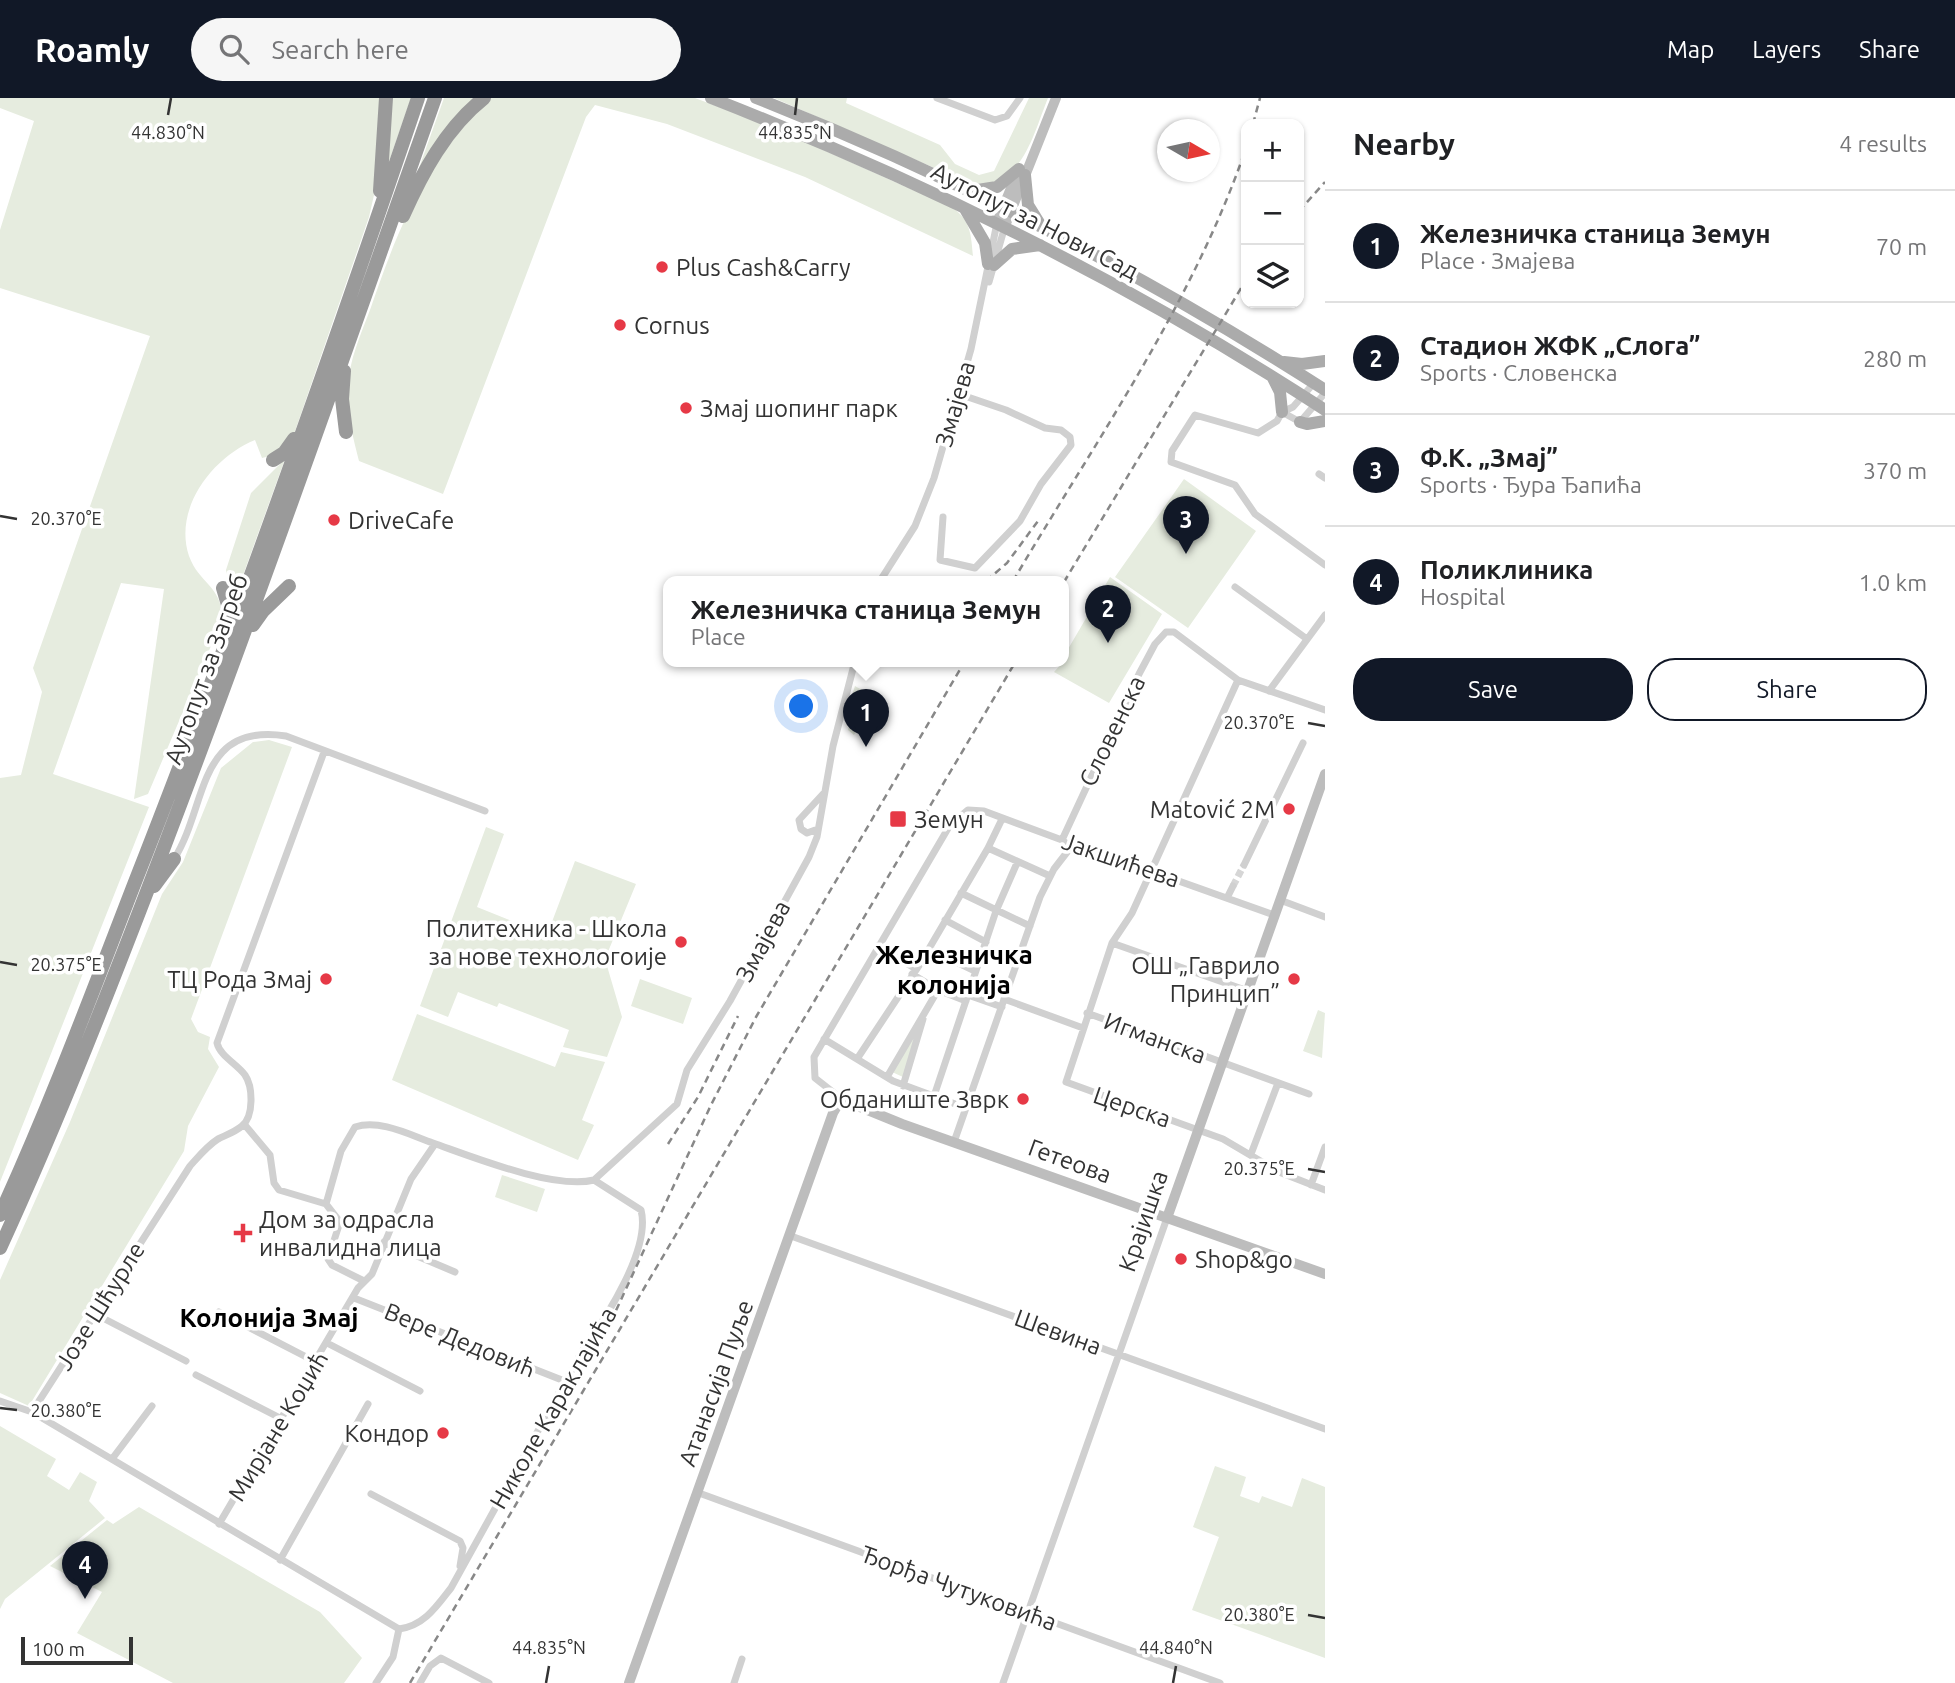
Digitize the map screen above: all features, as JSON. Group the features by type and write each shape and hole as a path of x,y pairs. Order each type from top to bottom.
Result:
{"highway":[{"path":"372,235 385,148 386,98"},
{"name":"Аутопут за Загреб","path":"0,1215 87,1007 225,648 309,418 418,98"},
{"name":"Аутопут за Загреб","path":"0,1248 53,1128 142,905 241,644 377,268 435,98"},
{"path":"377,268 431,161 466,115 484,98"},
{"path":"345,354 342,399 346,432"},
{"path":"273,460 288,449 309,418"},
{"path":"241,644 263,611 289,586"},
{"path":"223,588 228,612 225,648"},
{"path":"142,905 174,859"}],"main road":[{"name":"Аутопут за Нови Сад","path":"711,98 844,152 1001,224 1180,321 1320,407"},
{"name":"Аутопут за Нови Сад","path":"756,98 845,134 1044,229 1188,307 1321,389"},
{"path":"969,191 997,187 1022,172 1028,205 1044,229"},
{"path":"962,206 981,233 991,264 1012,249 1042,245"},
{"path":"1279,361 1303,364 1325,361"},
{"path":"1270,376 1280,392 1282,412"},
{"path":"1300,422 1307,424 1325,421"}],"street":[{"path":"937,98 995,120 1007,116 1020,98"},
{"path":"1001,224 1056,98"},
{"name":"Змајева","path":"883,576 919,518 960,394 1001,224"},
{"path":"1282,412 1300,422 1320,407 1321,389 1303,396 1282,412 1268,428 1258,433 1195,415 1172,451 1171,461 1235,485 1255,514 1325,565"},
{"path":"943,517 938,556 940,561 975,568 1020,521 1041,484 1071,445 1070,438 1061,430 1045,428 1006,410 960,394"},
{"path":"1235,587 1307,639"},
{"path":"1269,691 1325,615"},
{"name":"Словенска","path":"1062,840 1139,674 1162,635 1174,632 1238,680"},
{"name":"Змајева","path":"594,1180 677,1104 687,1070 744,978 814,848 823,793 854,667"},
{"path":"966,1108 904,1086 824,1039 878,946 938,990 967,998 1003,1003 1083,1028 1112,943 1132,913 1238,680 1325,710"},
{"path":"174,859 209,771 225,749 249,736 286,736 485,811"},
{"path":"1244,864 1303,743"},
{"path":"324,752 221,1031 218,1048 243,1073 250,1088 250,1109 244,1124 270,1155 274,1183 279,1190 326,1204 340,1222 329,1262 365,1281"},
{"name":"Крајишка","path":"1003,1683 1325,774"},
{"path":"818,828 810,833 804,832 799,824 801,816 823,793"},
{"path":"811,808 820,817"},
{"name":"Јакшићева","path":"878,946 950,825 968,810 979,810 1062,840 1071,847 1086,848 1274,915"},
{"path":"857,1059 929,949 1002,819"},
{"path":"810,833 814,848"},
{"path":"954,1142 1030,926 1050,876 1071,847"},
{"path":"988,848 1050,876"},
{"path":"934,1096 996,911 1017,863"},
{"path":"1227,898 1233,886"},
{"path":"961,892 1030,926"},
{"path":"1280,900 1325,917"},
{"path":"944,920 986,942"},
{"path":"1112,943 1248,991"},
{"path":"929,949 975,971"},
{"path":"887,1077 938,990"},
{"name":"Игманска","path":"1087,1013 1309,1094"},
{"path":"904,1086 923,1019"},
{"name":"Церска","path":"1083,1028 1066,1082 1198,1130 1251,1154 1279,1172 1325,1190"},
{"name":"Гетеова","path":"824,1039 814,1057 813,1071 817,1080 843,1100 1325,1274"},
{"path":"1251,1154 1278,1083"},
{"name":"Атанасија Пуље","path":"629,1683 833,1113 838,1102 843,1100"},
{"name":"Јозе Шћурле","path":"32,1412 190,1166 212,1143 244,1124"},
{"path":"326,1204 341,1151 355,1127 389,1128 552,1181 594,1180"},
{"name":"Мирјане Коџић","path":"219,1524 354,1297 372,1274 411,1179 435,1144"},
{"path":"1311,1185 1325,1147"},
{"name":"Николе Караклајића","path":"399,1629 411,1626 428,1616 459,1573 613,1303 635,1258 642,1230 641,1210 594,1180"},
{"name":"Шевина","path":"791,1236 1325,1429"},
{"path":"384,1242 455,1272"},
{"name":"Вере Дедовић","path":"354,1297 567,1382"},
{"path":"219,1312 316,1362"},
{"path":"95,1314 186,1361"},
{"path":"327,1343 420,1391"},
{"path":"196,1375 282,1419"},
{"path":"0,1401 32,1412 399,1629 393,1657 376,1683"},
{"path":"280,1560 368,1404"},
{"path":"112,1459 152,1406"},
{"name":"Ђорђа Чутуковића","path":"699,1493 1220,1683"},
{"path":"371,1494 460,1541 463,1548 459,1573"},
{"path":"419,1683 438,1659 451,1662 489,1683"},
{"path":"734,1683 742,1660"}],"shaded area":[{"path":"0,98 382,98 374,195 369,217 292,440 274,455 262,458 255,440 239,448 211,472 192,503 187,520 189,556 215,592 222,620 148,794 134,799 164,589 121,583 53,774 149,807 0,1182 0,778 21,775 42,692 33,668 150,336 0,288 0,230 34,121 0,108"},
{"path":"390,98 411,98 385,173"},
{"path":"444,98 477,98 415,179"},
{"path":"489,98 695,98 777,129 953,208 967,223 973,256 805,177 667,124 595,105 586,117 443,494 359,461 349,415 349,377 356,347 381,278 416,197 447,148"},
{"path":"774,98 847,98 846,103 940,145 955,164 979,175 994,171 1029,98 1048,98 1034,135 1014,169 993,183 971,184"},
{"path":"285,459 233,603 226,570 251,493"},
{"path":"1184,479 1256,531 1188,628 1115,577"},
{"path":"1110,577 1162,614 1109,703 1054,672 1059,667 1069,667 1069,647"},
{"path":"855,686 871,695 867,706 850,701"},
{"path":"853,708 865,716 854,735 848,730"},
{"path":"269,740 292,747 191,1019 198,1032 210,1037 208,1049 219,1067 188,1126 184,1151 29,1406 0,1393 0,1280 70,1122 162,894 183,862 221,768 253,742"},
{"path":"486,827 504,834 477,907 547,935 575,861 636,884 605,959 622,1017 607,1057 563,1047 569,1030 499,1003 497,1007 458,992 448,1017 420,1006"},
{"path":"640,979 692,998 683,1024 631,1006"},
{"path":"1318,1010 1325,1013 1322,1058 1303,1051"},
{"path":"417,1014 555,1067 561,1052 605,1062 582,1120 594,1125 578,1160 392,1080"},
{"path":"917,1029 903,1077 892,1072"},
{"path":"502,1175 545,1189 537,1212 495,1197"},
{"path":"0,1426 56,1459 47,1476 69,1490 80,1472 97,1482 89,1501 105,1518 5,1599 0,1609"},
{"path":"1215,1466 1246,1477 1240,1496 1259,1503 1262,1496 1292,1507 1302,1478 1325,1487 1325,1658 1192,1610 1219,1537 1193,1527"},
{"path":"139,1507 320,1612 362,1658 344,1683 173,1683 77,1633 102,1592 50,1566 107,1520 113,1524"}],"tunnel":[{"path":"1233,886 1244,865"}],"railway":[{"path":"1254,119 1260,98"},
{"path":"1016,576 1171,316 1199,261 1241,161"},
{"path":"1304,205 1325,182"},
{"path":"1068,576 1241,288"},
{"path":"992,576 1007,563 1038,521"},
{"path":"601,1343 711,1105 756,1017 961,667"},
{"path":"410,1683 1012,667"},
{"path":"668,1144 698,1097 738,1016"}],"place":[{"name":"Plus Cash&Carry","path":"662,267"},
{"name":"Cornus","path":"620,325"},
{"name":"Змај шопинг парк","path":"686,408"},
{"name":"DriveCafe","path":"334,520"},
{"name":"Ф.К. „Змај”","path":"1186,554"},
{"name":"Стадион ЖФК „Слога”","path":"1108,643"},
{"name":"Железничка станица Земун","path":"866,747"},
{"name":"Matović 2M","path":"1289,809"},
{"name":"Земун","path":"898,819"},
{"name":"Политехника - Школа за нове технологоије","path":"681,942"},
{"name":"ТЦ Рода Змај","path":"326,979"},
{"name":"ОШ „Гаврило Принцип”","path":"1294,979"},
{"name":"Обданиште Зврк","path":"1023,1099"},
{"name":"Дом за одрасла инвалидна лица","path":"243,1233"},
{"name":"Shop&go","path":"1181,1259"},
{"name":"Кондор","path":"443,1433"},
{"name":"Поликлиника","path":"85,1599"}],"district":[{"name":"Железничка колонија","path":"954,969"},
{"name":"Колонија Змај","path":"269,1317"}]}
